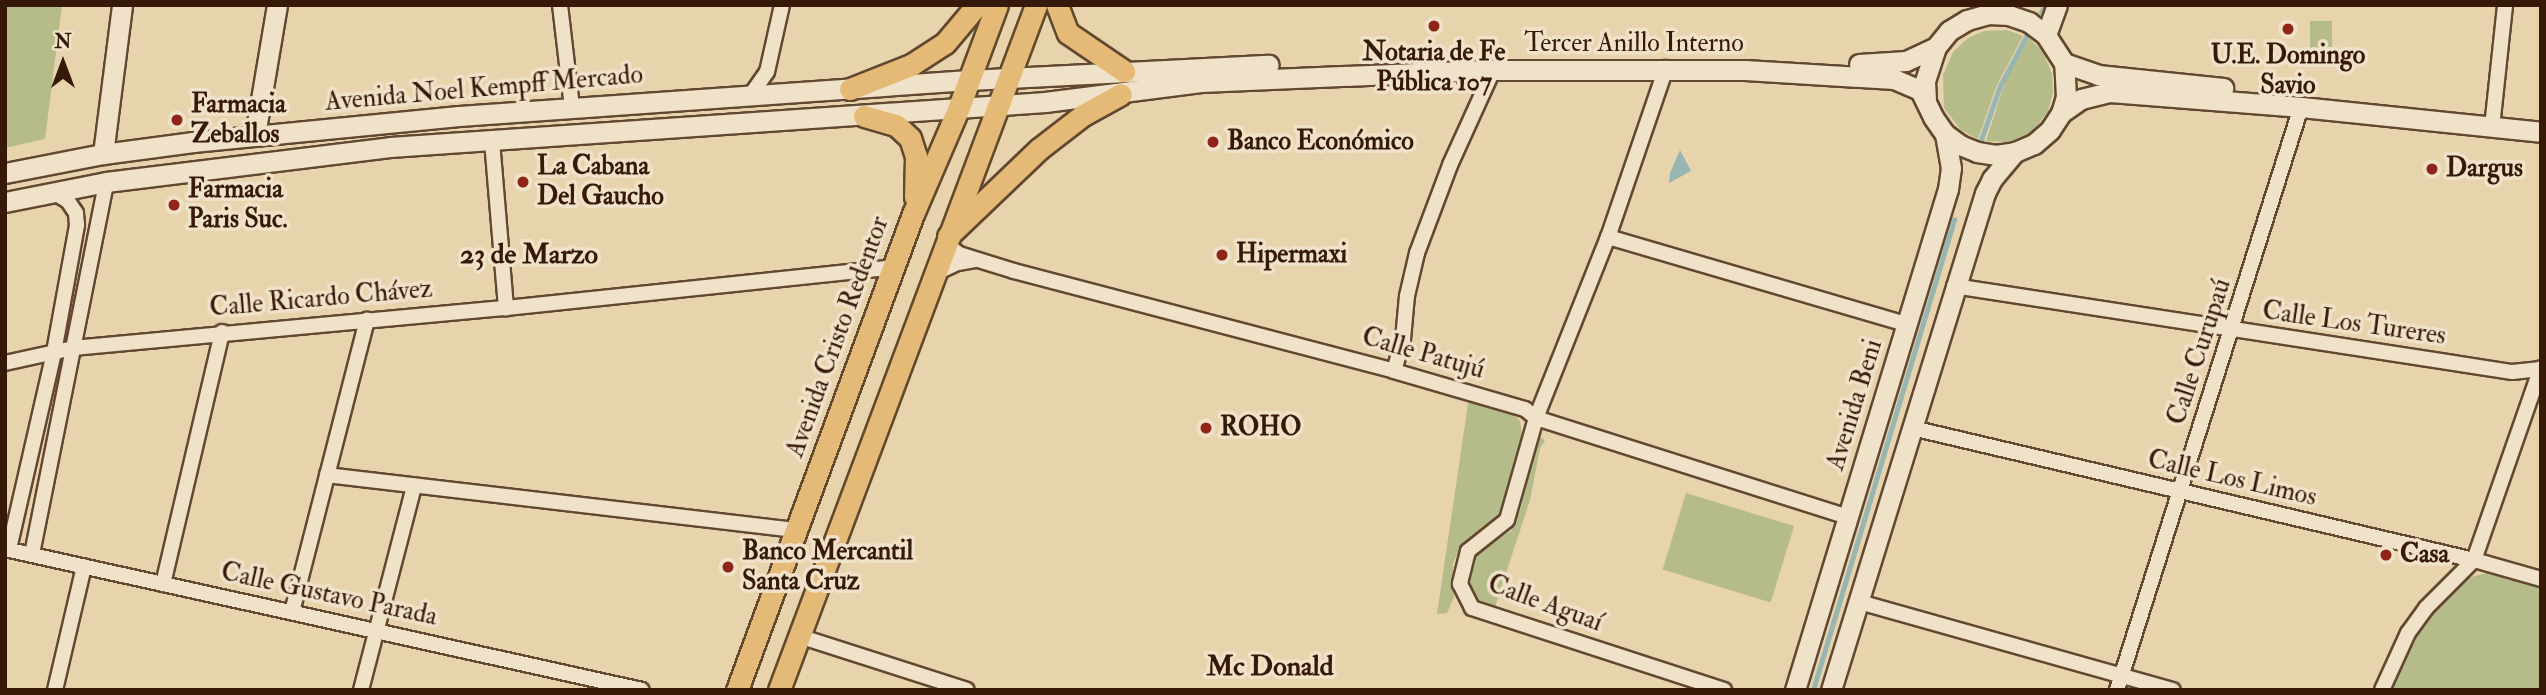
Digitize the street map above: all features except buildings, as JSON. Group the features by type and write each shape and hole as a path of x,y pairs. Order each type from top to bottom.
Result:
{"main road":[{"path":"103,154 122,5"},
{"path":"850,89 912,65 945,43 977,5"},
{"name":"Avenida Cristo Redentor","path":"737,690 913,214 959,107 997,5"},
{"path":"779,690 1036,5"},
{"path":"1057,5 1068,33 1124,71"},
{"path":"2046,35 2057,5"},
{"path":"255,135 282,6"},
{"path":"2014,10 2046,35 2064,63 2066,97 2061,113 2050,130 2034,144 2015,152 1996,155 1977,152 1960,145 1945,134 1933,117 1926,99 1925,81 1936,47 1950,31 1967,20 2014,10"},
{"name":"Tercer Anillo Interno","path":"969,80 1124,71 1520,60 1888,64 1906,61 1936,47"},
{"path":"2064,63 2111,77 2541,124"},
{"name":"Tercer Anillo Interno","path":"959,107 1121,94 1201,82 1493,70 1666,68 1877,77 1907,84 1920,90 1926,99"},
{"name":"Avenida Noel Kempff Mercado","path":"5,173 103,154 255,135 572,107 969,80"},
{"path":"2061,113 2081,99 2110,92 2301,107 2541,132"},
{"path":"946,240 1039,149 1083,115 1121,94"},
{"name":"Avenida Noel Kempff Mercado","path":"5,202 106,182 390,147 864,116 959,107"},
{"path":"864,116 897,125 910,138 916,165 913,214"},
{"path":"322,129 325,155"},
{"name":"Avenida Beni","path":"1795,690 1948,189 1951,168 1945,134"},
{"path":"1831,690 1985,192 2015,152"},
{"path":"751,690 789,585 797,530"}],"street":[{"path":"559,5 572,107"},
{"path":"750,96 763,81 770,63 782,5"},
{"path":"2493,118 2505,5"},
{"path":"770,63 778,80 791,94"},
{"name":"Calle Aguaí","path":"1666,68 1608,237 1536,418 1507,520 1468,551 1460,584 1472,608 1724,690"},
{"path":"1394,371 1403,339 1407,296 1417,253 1450,165 1493,70"},
{"name":"Calle Curupaú","path":"2119,683 2233,331 2301,107"},
{"path":"492,141 506,308"},
{"path":"32,554 106,182"},
{"path":"7,549 54,352 77,225 76,213 68,201 52,192"},
{"path":"1608,237 1908,325"},
{"name":"Calle Patujú","path":"946,240 952,250 977,260 1394,371 1525,409 1536,418 1848,517"},
{"path":"934,274 958,263 977,260"},
{"name":"Calle Ricardo Chávez","path":"5,363 73,348 222,332 506,308 894,267"},
{"name":"Calle Los Tureres","path":"1954,286 2512,372 2541,369"},
{"path":"292,612 367,319"},
{"path":"163,584 222,332"},
{"path":"2382,690 2408,633 2426,608 2474,560 2541,369"},
{"name":"Calle Los Limos","path":"1912,428 2474,560 2541,579"},
{"path":"327,475 797,530"},
{"path":"361,690 414,486"},
{"name":"Calle Gustavo Parada","path":"7,549 642,690"},
{"path":"55,690 85,566"},
{"path":"1859,603 2119,683 2172,690"},
{"path":"799,636 967,690"}],"green space":[{"path":"5,5 62,5 45,139 5,148"},
{"path":"2310,21 2332,21 2332,56 2310,56"},
{"path":"2007,30 2023,36 1997,85 1978,139 1961,130 1944,108 1943,75 1953,52 1968,38 1984,31"},
{"path":"2029,38 2043,52 2052,74 2053,92 2048,111 2035,129 2023,137 2006,142 1986,141 2006,79"},
{"path":"1469,397 1514,415 1520,421 1522,434 1505,506 1493,523 1461,547 1453,563 1454,597 1447,613 1437,614"},
{"path":"1541,437 1545,441 1540,448 1530,500 1494,610 1473,598 1468,587 1473,558 1488,544 1511,531 1521,508 1534,448"},
{"path":"1686,493 1794,526 1771,603 1663,570"},
{"path":"2491,572 2541,585 2541,690 2390,690 2412,641 2437,605 2459,585 2474,576"}],"water":[{"path":"1680,150 1691,171 1669,183 1670,173"}],"waterway":[{"path":"2041,12 2046,5"},
{"path":"1981,140 2000,86 2027,35"},
{"path":"1813,690 1954,220"}],"place":[{"name":"Notaria de Fe Pública 107","path":"1434,26"},
{"name":"U.E. Domingo Savio","path":"2288,29"},
{"name":"Farmacia Zeballos","path":"177,120"},
{"name":"Banco Económico","path":"1213,142"},
{"name":"Dargus","path":"2432,169"},
{"name":"La Cabana Del Gaucho","path":"523,182"},
{"name":"Farmacia Paris Suc.","path":"174,205"},
{"name":"Hipermaxi","path":"1222,255"},
{"name":"ROHO","path":"1206,428"},
{"name":"Casa","path":"2386,555"},
{"name":"Banco Mercantil Santa Cruz","path":"728,567"}],"district":[{"name":"23 de Marzo","path":"529,255"},
{"name":"Mc Donald","path":"1270,667"}]}
